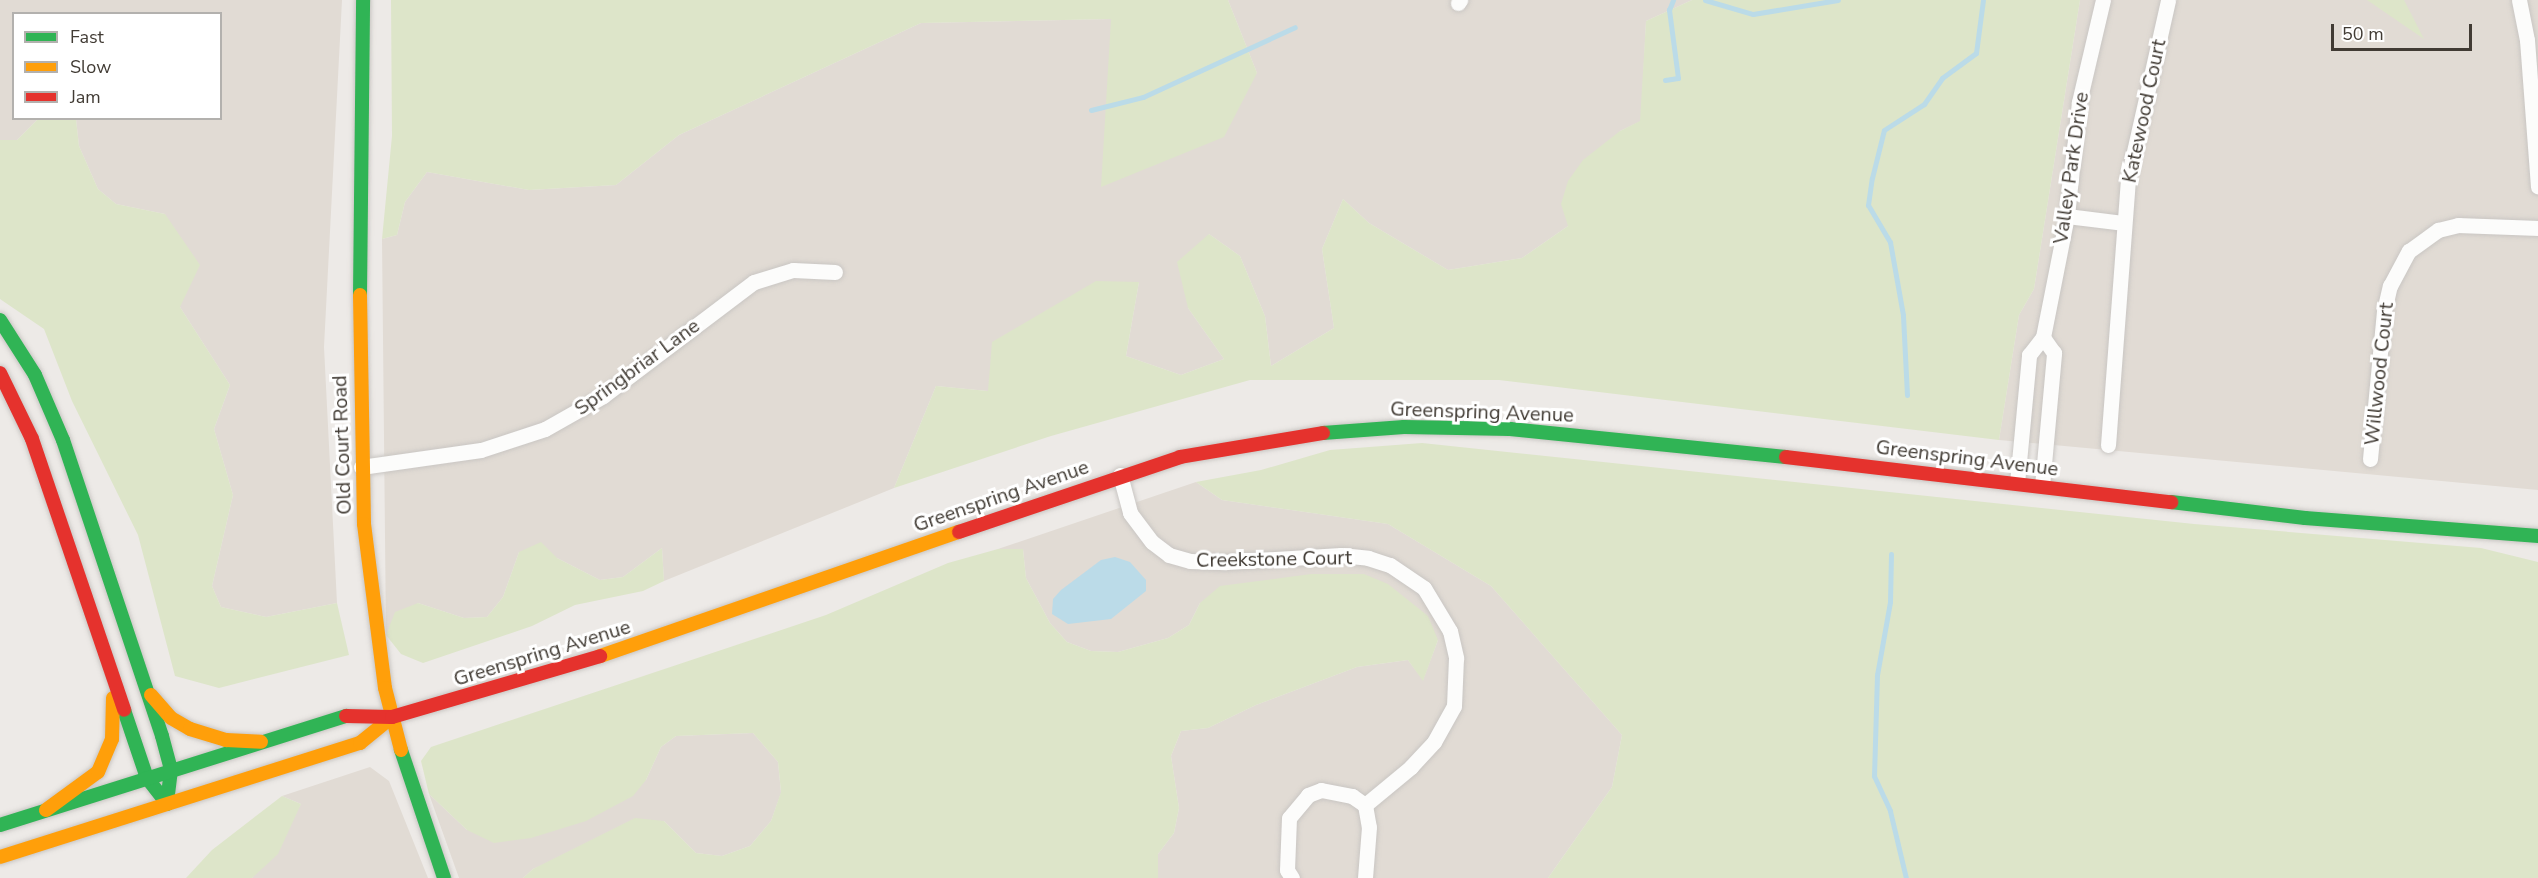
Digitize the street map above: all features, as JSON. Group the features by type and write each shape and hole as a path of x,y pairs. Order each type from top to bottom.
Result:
{"main road":[{"name":"Old Court Road","path":"363,0 361,467 374,623 392,717 444,878"},
{"path":"0,320 35,375 63,441 147,690 171,770 167,804"},
{"path":"0,373 32,439 111,664 147,778 167,804"},
{"name":"Greenspring Avenue","path":"0,825 354,713 392,717 623,649 1120,475 1180,457 1291,436 1393,428 1461,427 1578,435 2017,483 2306,518 2538,536"},
{"path":"46,810 98,772 106,757 115,724 111,664"},
{"path":"147,690 171,718 190,729 226,740 261,742"},
{"name":"Greenspring Avenue","path":"0,857 360,743 392,717"}],"street":[{"name":"Valley Park Drive","path":"2017,483 2029,355 2043,338 2067,216 2079,102 2103,0"},
{"name":"Katewood Court","path":"2108,445 2122,223 2136,132 2168,0"},
{"path":"2519,0 2527,40 2538,187"},
{"path":"2067,216 2122,223"},
{"name":"Willwood Court","path":"2370,459 2384,311 2390,286 2409,251 2438,230 2458,225 2538,228"},
{"name":"Springbriar Lane","path":"361,467 481,450 545,429 603,396 754,282 793,270 835,272"},
{"path":"2042,486 2054,353 2043,338"},
{"name":"Creekstone Court","path":"1120,475 1130,513 1152,542 1169,555 1190,561 1226,562 1341,555 1368,558 1390,565 1424,588 1450,631 1456,658 1454,706 1434,742 1411,767 1365,805"},
{"path":"1292,878 1287,870 1289,818 1298,804 1322,790 1336,790 1365,805 1369,827 1365,878"}],"shaded area":[{"path":"0,0 342,0 324,347 337,603 266,617 221,607 212,586 233,495 214,429 230,385 180,307 165,214 116,204 98,189 79,146 76,120 222,120 222,12 12,12 12,120 37,120 17,140 0,140"},
{"path":"1228,0 1692,0 1646,21 1641,121 1620,131 1568,226 1522,258 1448,270 1369,223 1343,199 1322,249 1334,328 1271,366 1265,316 1240,256 1209,234 1188,308 1224,359 1181,375 1126,356 1139,282 988,391 936,386 894,488 664,581 662,548 623,577 600,580 557,558 519,552 503,597 487,617 464,618 418,603 386,635 382,239 397,235 405,202 427,172 529,190 616,185 679,135 921,23 1112,19 1102,186 1257,73"},
{"path":"2080,0 2538,0 2538,490 1999,440 2019,315 2034,289"},
{"path":"1196,482 1222,500 1388,524 1491,586 1622,735 1612,787 1548,878 1158,878 1158,854 1174,833 1179,808 1171,756 1181,731 1208,728 1256,705 1357,667 1408,660 1423,680 1438,640 1200,603 1189,625 1168,638 1118,652 1091,651 1067,642 1050,623 1026,578 1023,549 998,549"},
{"path":"753,733 778,762 781,793 771,821 750,846 722,856 696,853 664,821 578,850 533,869 523,878 459,878 429,794 467,830 646,780 661,747 676,736"},
{"path":"370,767 389,781 428,878 252,878 301,804 282,796"}],"green space":[{"path":"391,0 1228,0 1257,73 1224,137 1101,187 1111,19 921,23 679,135 616,185 529,190 427,172 405,202 397,235 382,239 392,136"},
{"path":"1692,0 2080,0 2034,289 2019,315 1999,440 1499,380 1250,380 1051,436 894,488 936,386 988,391 992,342 1096,281 1139,282 1126,356 1181,375 1224,359 1188,308 1177,262 1209,234 1240,256 1265,316 1271,366 1334,328 1322,249 1343,199 1369,223 1448,270 1522,258 1568,226 1561,204 1568,181 1583,160 1620,131 1640,121 1646,21"},
{"path":"2367,0 2404,0 2424,39"},
{"path":"37,120 76,120 79,146 98,189 116,204 165,214 200,265 180,307 230,385 214,429 233,495 212,586 221,607 266,617 337,603 349,655 219,688 175,676 138,535 72,401 44,329 0,299 0,140 17,140"},
{"path":"1422,443 2194,524 2481,548 2538,562 2538,878 1548,878 1612,787 1622,735 1491,586 1388,524 1222,500 1196,482 1261,470 1330,450"},
{"path":"541,542 557,558 600,580 623,577 662,548 664,581 643,591 575,605 532,626 423,663 401,654 386,635 395,612 418,603 464,618 487,617 503,597 519,552"},
{"path":"998,549 1023,549 1026,578 1050,623 1067,642 1091,651 1118,652 1168,638 1189,625 1200,603 1220,586 1311,574 1364,574 1388,584 1428,616 1438,640 1423,681 1408,660 1357,667 1256,705 1208,728 1181,731 1171,756 1179,808 1174,833 1158,854 1158,878 523,878 533,869 635,818 664,821 696,853 722,856 750,846 771,821 781,792 778,762 753,733 676,736 661,747 646,780 633,796 586,821 531,838 494,843 467,830 429,794 421,761 431,747 826,615 948,563"},
{"path":"282,796 301,804 278,854 252,878 186,878 212,850"}],"water":[{"path":"1115,557 1130,562 1146,580 1146,591 1111,619 1068,624 1052,614 1053,599 1061,590 1101,560"}],"waterway":[{"path":"1665,80 1678,78 1669,10 1673,0"},
{"path":"1705,0 1753,14 1838,0"},
{"path":"1907,395 1903,315 1890,242 1868,205 1872,178 1884,130 1924,104 1942,78 1976,53 1983,0"},
{"path":"1091,110 1143,97 1295,27"},
{"path":"1891,554 1890,602 1877,675 1874,776 1890,811 1906,878"}],"traffic: fast":[{"path":"360,295 363,0"},
{"path":"0,320 35,375 63,440 162,736 171,770 167,804"},
{"path":"1323,433 1404,427 1510,429 1786,457"},
{"path":"2171,502 2305,518 2538,536"},
{"path":"124,710 147,778 167,804"},
{"path":"0,825 346,716"},
{"path":"401,750 444,878"}],"traffic: slow":[{"path":"360,295 364,524 385,688 401,750"},
{"path":"600,656 959,532"},
{"path":"151,695 171,718 190,729 226,740 261,742"},
{"path":"46,810 98,772 112,739 113,698"},
{"path":"0,857 360,743 392,717"}],"traffic: jam":[{"path":"0,373 32,439 124,710"},
{"path":"959,532 1180,457 1323,433"},
{"path":"1786,457 2171,502"},
{"path":"346,716 392,717 600,656"}]}
